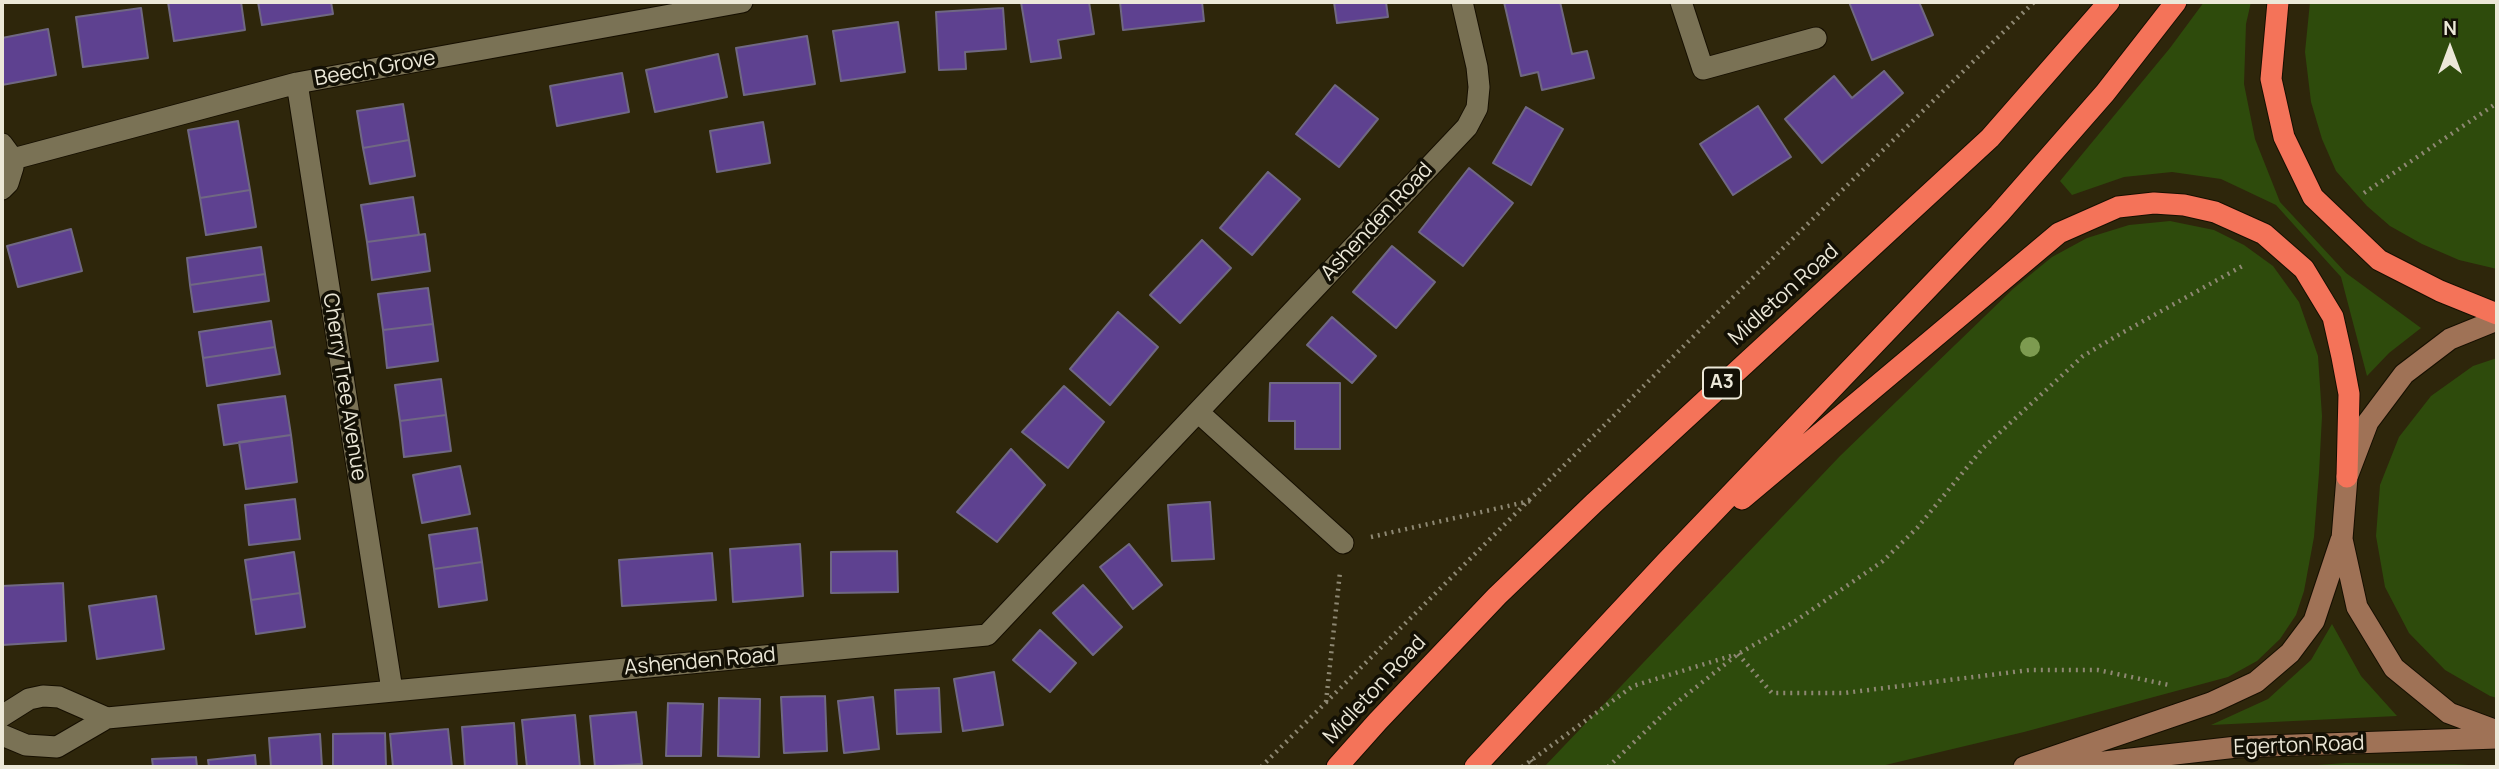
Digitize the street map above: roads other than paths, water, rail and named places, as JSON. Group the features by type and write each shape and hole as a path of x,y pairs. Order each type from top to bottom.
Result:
{"highway":[{"name":"Midleton Road","path":"1337,767 1497,596 1584,512 1990,138 2109,2"},
{"path":"1475,767 1666,562 1999,214 2105,93 2176,2"},
{"path":"2278,2 2271,79 2284,137 2314,197 2379,260 2440,291 2497,314"},
{"path":"1666,562 2059,233 2118,207 2154,203 2184,205 2215,212 2264,234 2304,269 2333,317 2342,358 2349,394 2347,477"}],"street":[{"name":"Beech Grove","path":"2,189 12,175 7,152 297,83 742,2"},
{"name":"Ashenden Road","path":"2,735 26,745 57,747 107,718 987,635 1467,127 1477,108 1479,88 1477,67 1462,2"},
{"path":"1681,2 1703,69 1816,38"},
{"name":"Cherry Tree Avenue","path":"297,83 391,690"},
{"path":"2024,767 2211,703 2256,682 2290,653 2314,621 2342,539 2347,477 2368,422 2404,374 2451,339 2497,320"},
{"path":"1198,412 1343,543"},
{"path":"2342,539 2357,607 2394,668 2449,713 2497,731"},
{"name":"Ashenden Road","path":"2,716 29,699 43,696 59,698 107,718"},
{"name":"Egerton Road","path":"2060,767 2237,747 2497,738"}]}
